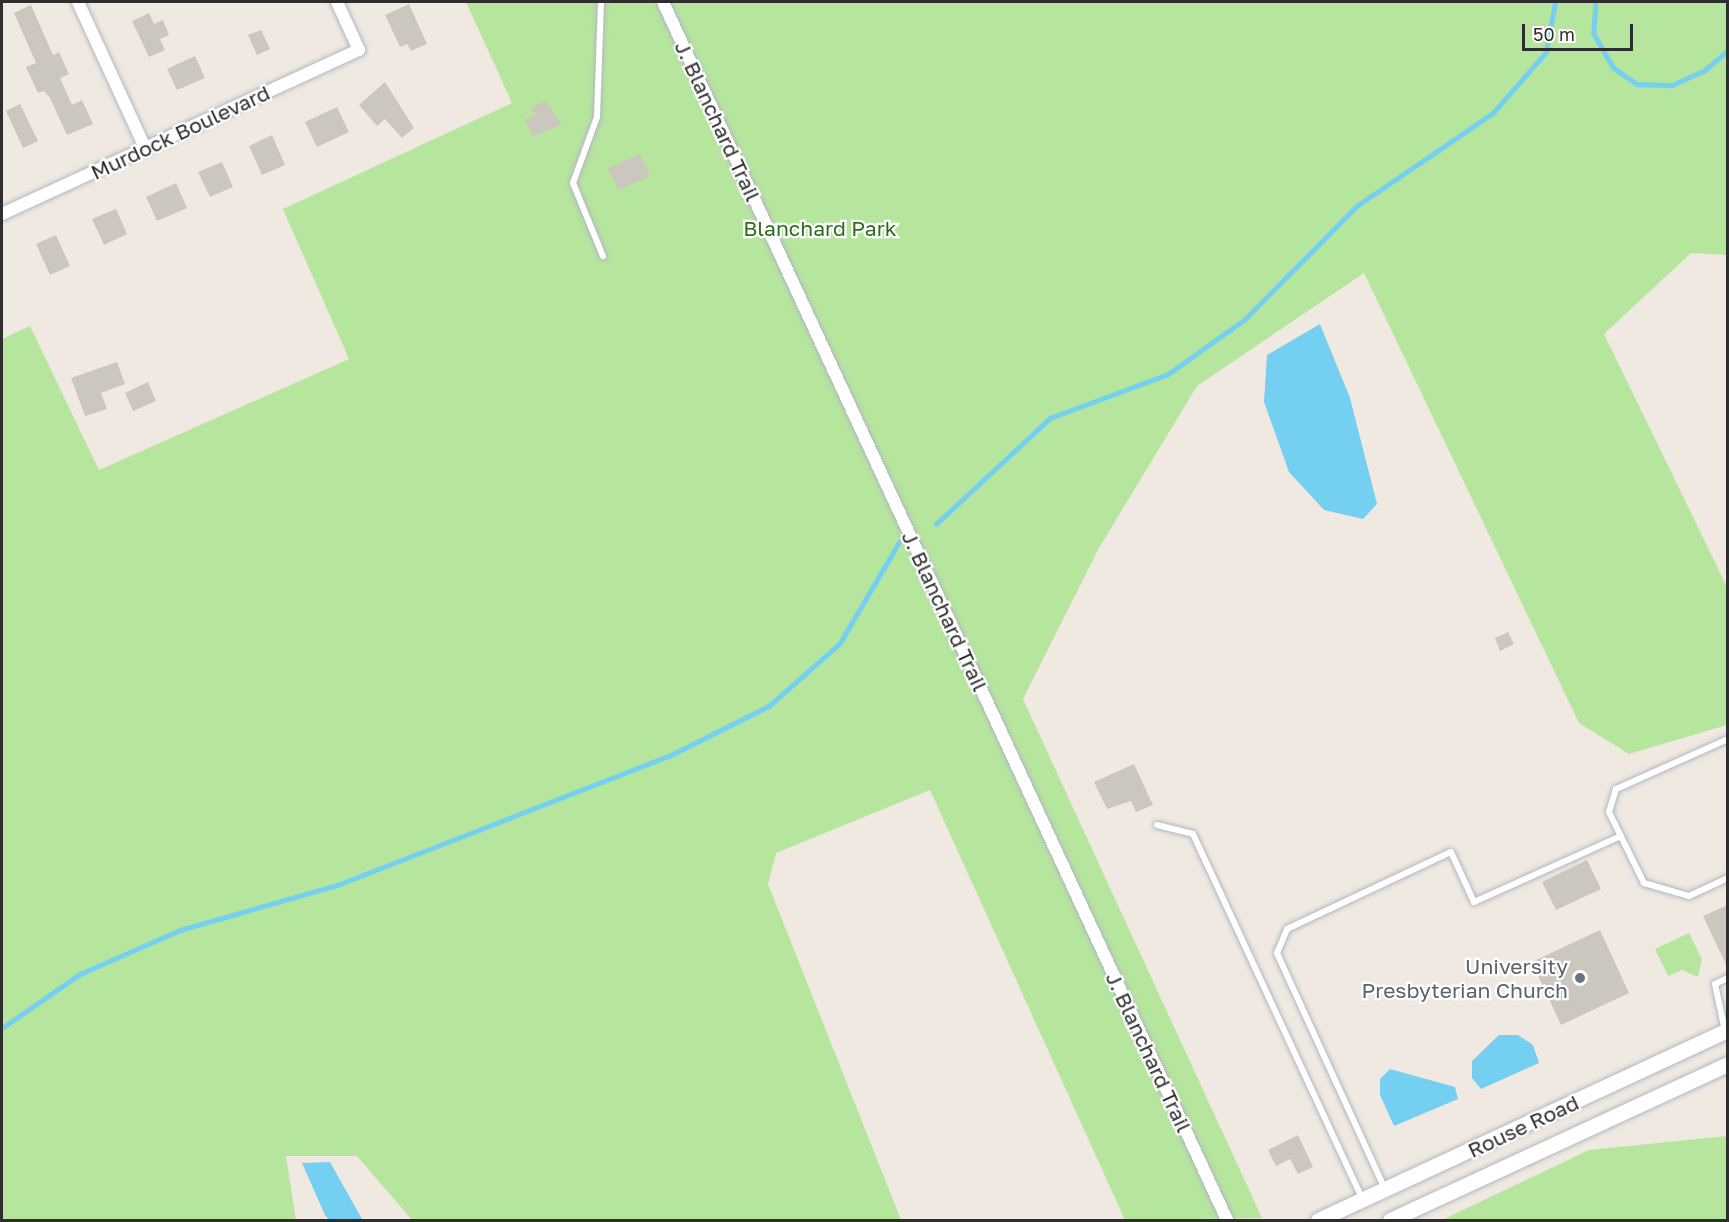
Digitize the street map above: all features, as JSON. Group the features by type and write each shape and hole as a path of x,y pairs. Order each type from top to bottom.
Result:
{"street":[{"path":"78,2 145,148"},
{"name":"Murdock Boulevard","path":"2,214 359,50 337,2"},
{"name":"J. Blanchard Trail","path":"663,2 1227,1221"},
{"name":"Rouse Road","path":"1318,1221 1726,1031"},
{"name":"Rouse Road","path":"1390,1221 1728,1064"}],"lane":[{"path":"601,2 597,117 573,183 603,256"},
{"path":"1728,739 1616,789 1609,812 1644,884 1689,897 1728,878"},
{"path":"1157,825 1193,834 1363,1200"},
{"path":"1386,1189 1277,953 1287,929 1451,852 1474,902 1621,836"},
{"path":"1726,1031 1714,984 1728,978"}],"green space":[{"name":"Blanchard Park","path":"466,2 1727,2 1727,255 1691,253 1604,334 1727,587 1727,725 1629,754 1579,723 1364,273 1197,386 1099,548 1023,699 1262,1218 1125,1220 930,790 776,853 768,884 901,1220 412,1220 357,1156 286,1156 296,1220 2,1220 2,339 30,326 99,470 349,359 283,209 512,103"},
{"path":"1689,933 1702,959 1698,977 1682,970 1668,976 1655,949"},
{"path":"1727,1136 1727,1220 1442,1220 1589,1150"}],"water":[{"path":"1320,324 1350,398 1377,504 1363,519 1324,510 1289,472 1264,402 1267,355"},
{"path":"1499,1035 1518,1035 1533,1045 1539,1063 1481,1089 1472,1078 1472,1061"},
{"path":"1390,1069 1455,1087 1458,1099 1394,1126 1380,1095 1380,1079"},
{"path":"330,1162 364,1220 329,1220 325,1215 302,1163"}],"building":[{"path":"409,4 427,44 411,51 407,44 400,47 385,15"},
{"path":"31,5 53,55 59,52 69,74 60,78 72,105 82,100 93,124 67,135 50,98 44,91 38,93 26,67 36,63 14,13"},
{"path":"149,13 154,24 163,20 169,35 160,39 165,50 149,57 132,21"},
{"path":"261,30 270,49 257,55 248,35"},
{"path":"195,56 205,78 177,90 167,69"},
{"path":"385,82 414,128 402,138 385,119 377,126 359,105"},
{"path":"545,101 562,124 533,137 525,120 535,115 531,108"},
{"path":"20,104 38,141 23,148 6,111"},
{"path":"337,107 349,132 317,147 305,122"},
{"path":"272,135 285,165 262,175 249,146"},
{"path":"640,154 650,176 618,190 608,168"},
{"path":"222,162 233,187 210,197 198,172"},
{"path":"176,183 187,208 157,221 146,197"},
{"path":"116,209 127,234 104,245 92,219"},
{"path":"56,235 70,266 50,275 36,244"},
{"path":"117,362 125,384 101,393 107,409 85,416 71,378"},
{"path":"148,382 156,401 133,411 125,393"},
{"path":"1508,632 1514,644 1500,651 1495,638"},
{"path":"1134,764 1153,805 1136,812 1131,801 1107,809 1094,782"},
{"path":"1587,860 1601,889 1556,910 1542,882"},
{"path":"1728,905 1728,969 1703,916"},
{"name":"University Presbyterian Church","path":"1600,930 1629,993 1561,1025 1532,962"},
{"path":"1298,1135 1313,1167 1298,1174 1290,1159 1276,1166 1268,1150"}],"waterway":[{"path":"936,524 1050,418 1168,374 1244,320 1358,205 1493,113 1546,52 1555,2"},
{"path":"1596,2 1594,34 1614,68 1637,84 1672,85 1704,71 1728,50"},
{"path":"2,1028 80,974 180,930 340,884 669,756 769,706 840,643 899,542"}],"place":[{"name":"University Presbyterian Church","path":"1580,978"}]}
